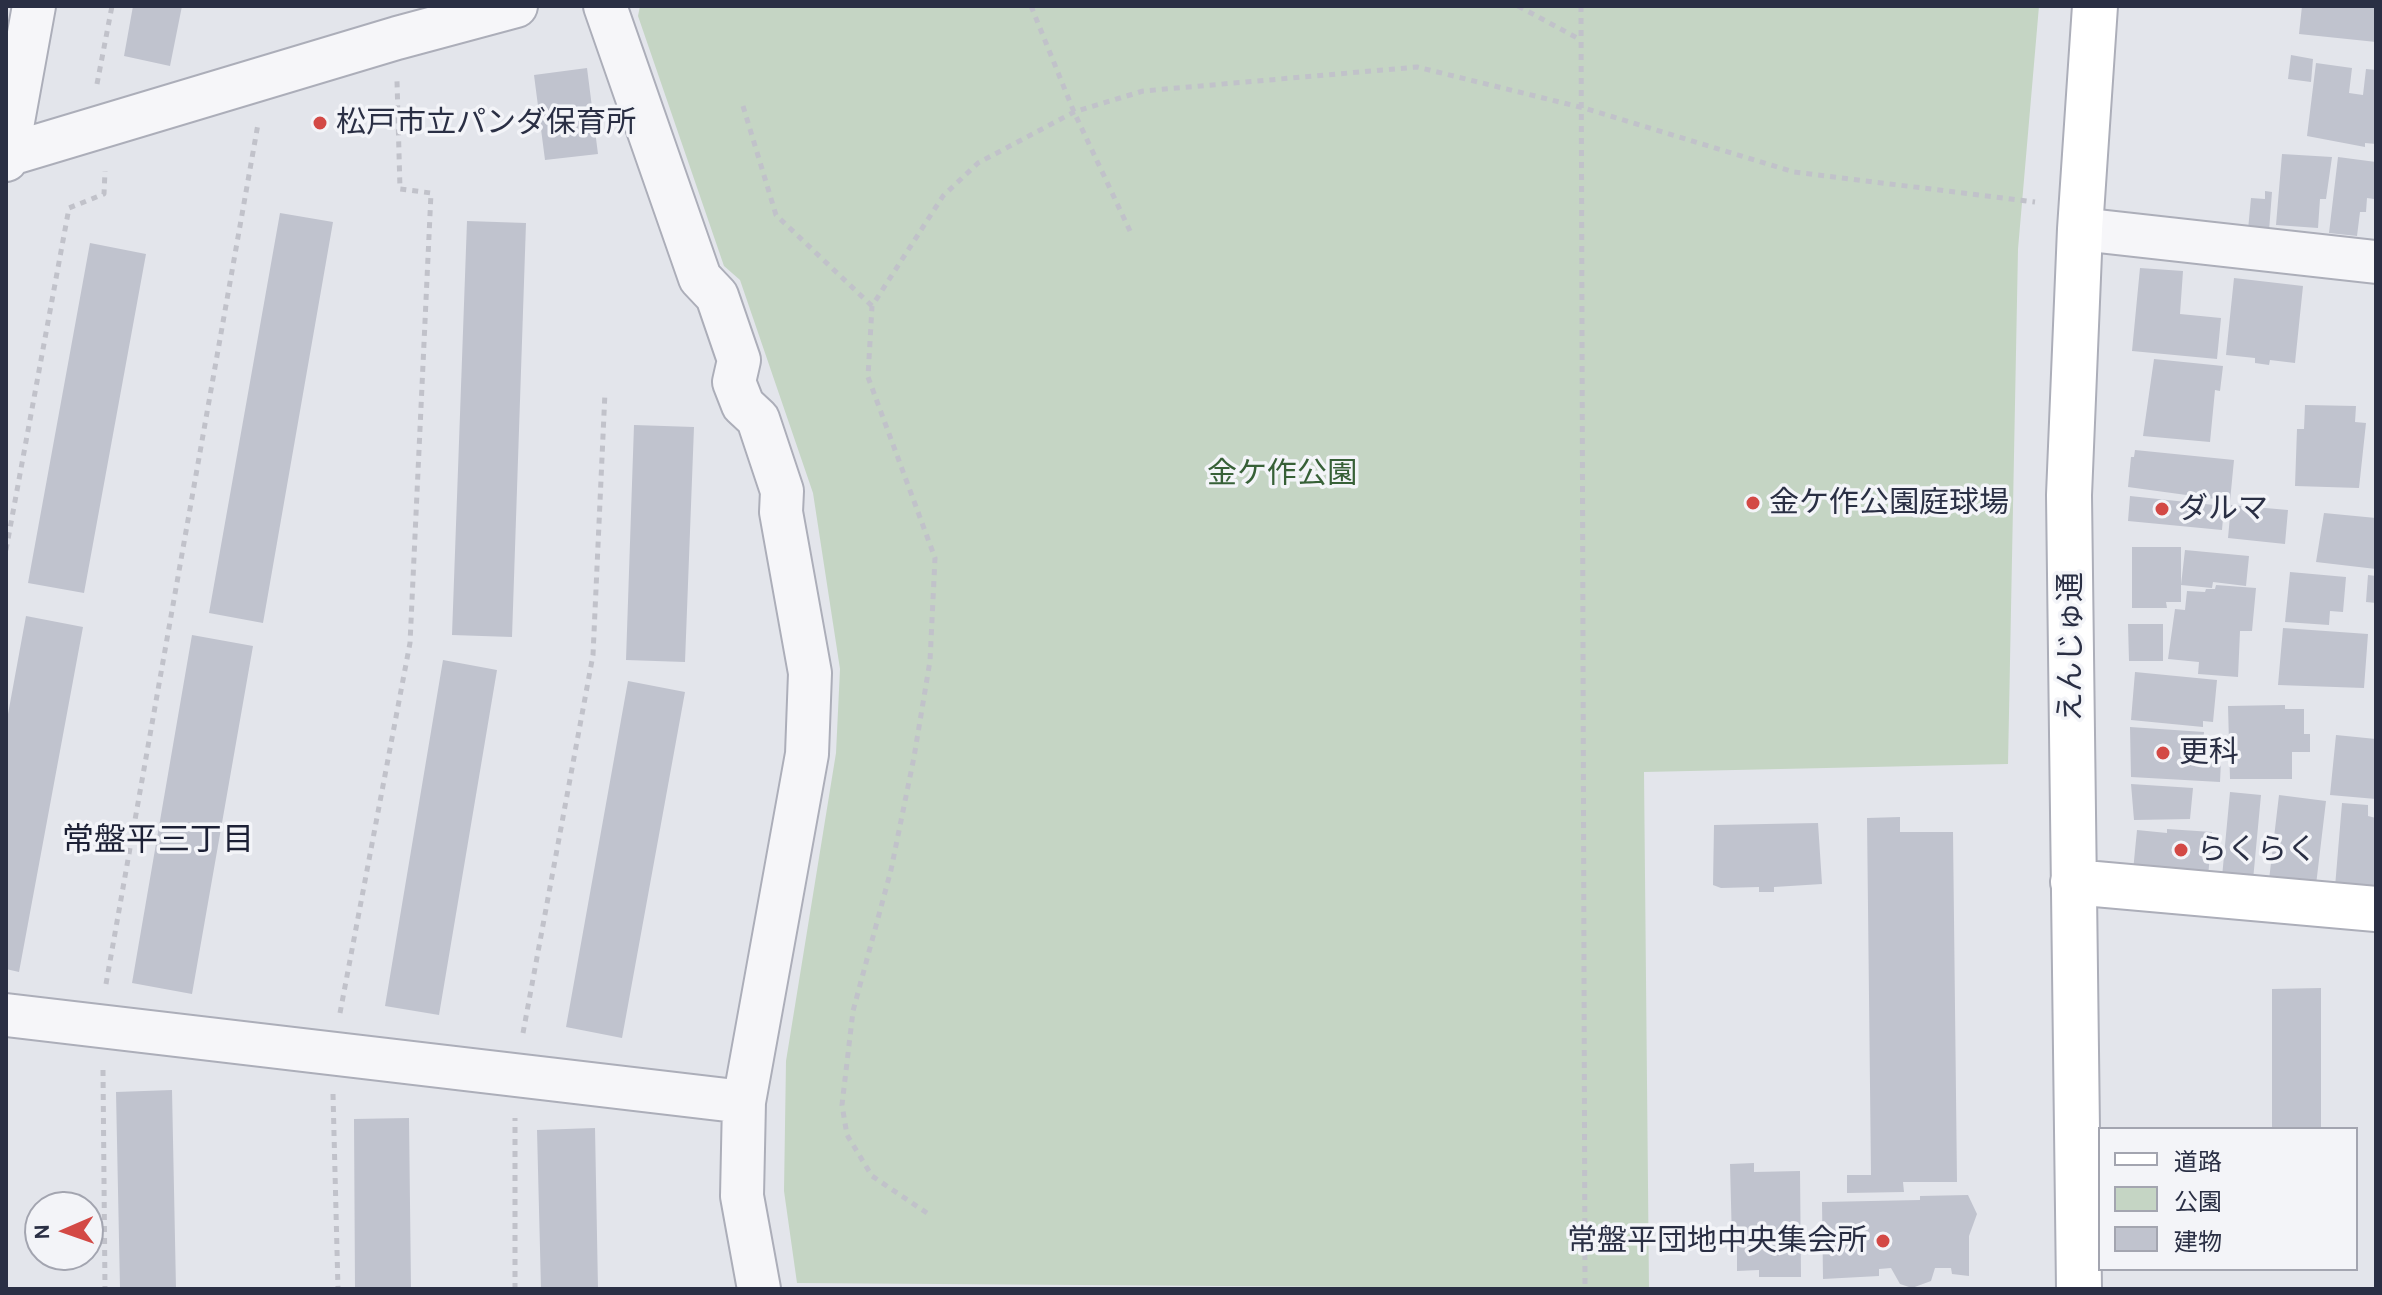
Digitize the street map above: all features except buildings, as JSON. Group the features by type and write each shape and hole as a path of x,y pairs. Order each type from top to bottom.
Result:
{"street":[{"path":"34,6 6,157 397,38 516,6"},
{"path":"605,6 700,278 717,296 739,360 734,382 743,405 758,419 782,491 781,512 810,673 807,754 744,1102 742,1196 759,1289"},
{"name":"えんじゅ通","path":"2079,1289 2069,495 2080,229 2095,6"},
{"path":"2080,229 2376,262"},
{"path":"2073,882 2376,909"},
{"path":"6,1015 744,1102"}],"path":[{"path":"6,550 69,208 104,194 106,166 94,129 92,109 112,6"},
{"path":"1031,6 1074,112 1130,231"},
{"path":"1518,6 1582,41"},
{"path":"1581,6 1584,108 1585,1289"},
{"path":"338,1289 332,1053 410,643 431,193 400,189 397,38"},
{"path":"927,1213 872,1176 847,1135 842,1105 853,1011 891,870 914,757 930,661 935,558 903,463 868,377 872,306 943,196 978,163 1074,112 1143,91 1417,67 1584,108 1794,172 2035,202"},
{"path":"105,1289 102,1005 266,77"},
{"path":"743,106 776,215 872,306"},
{"path":"515,1289 515,1075 593,655 605,392"}],"green space":[{"name":"金ケ作公園","path":"640,6 2039,6 2018,249 2008,764 1644,772 1649,1289 797,1283 784,1191 786,1061 836,753 840,669 813,493 740,280 724,266 638,16"}],"place":[{"name":"松戸市立パンダ保育所","path":"320,123"},
{"name":"金ケ作公園庭球場","path":"1753,503"},
{"name":"ダルマ","path":"2162,509"},
{"name":"更科","path":"2163,753"},
{"name":"らくらく","path":"2181,850"},
{"name":"常盤平団地中央集会所","path":"1883,1241"}],"district":[{"name":"常盤平三丁目","path":"158,841"}]}
